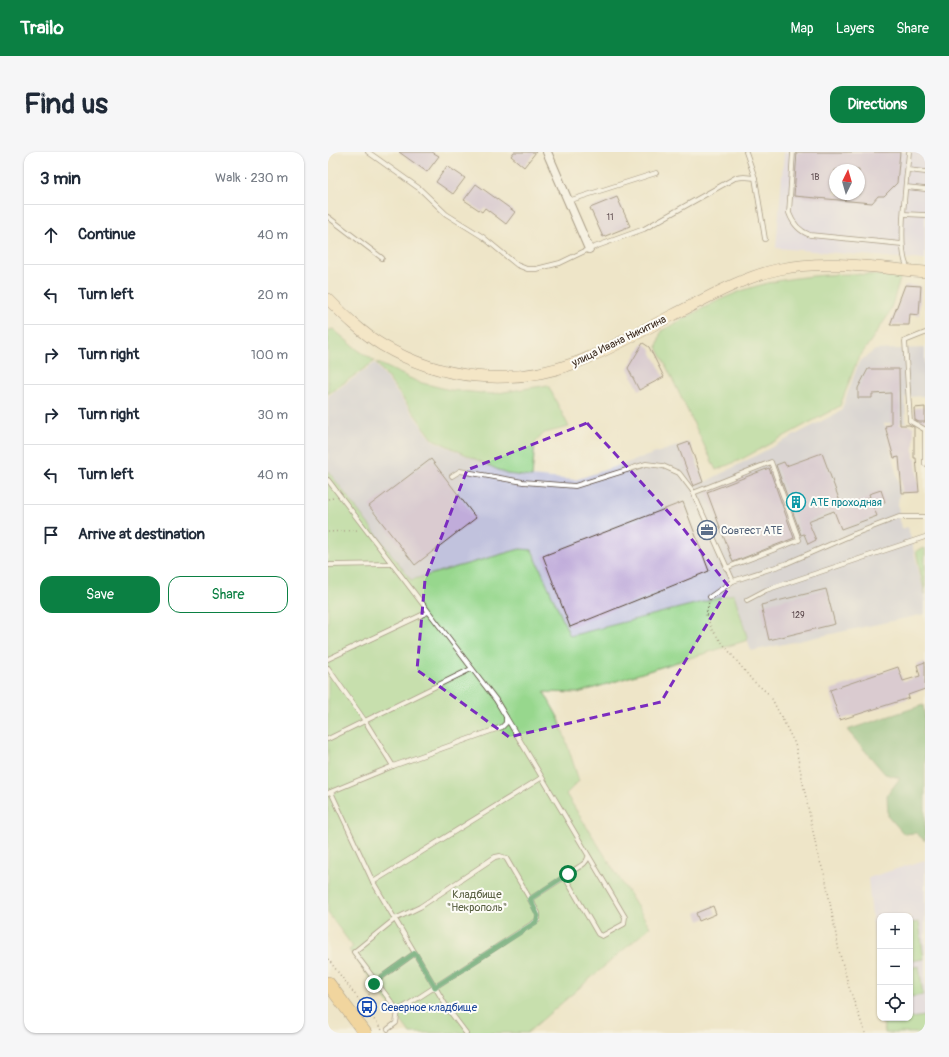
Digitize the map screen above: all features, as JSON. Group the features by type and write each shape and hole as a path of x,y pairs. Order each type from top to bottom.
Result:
{"main road":[{"name":"улица Ивана Никитина","path":"328,299 346,317 380,344 428,367 450,374 477,377 521,377 548,372 575,363 716,293 747,279 780,269 838,264 925,272"},
{"path":"328,983 365,1033"}],"street":[{"path":"547,152 589,249"}],"lane":[{"path":"368,152 420,189 446,214 483,237 517,265 527,269 536,269 560,262 589,249 644,229 735,178 755,178"},
{"path":"746,152 755,178 765,239"},
{"path":"793,152 789,213 792,222 801,232 810,235 902,244"},
{"path":"909,152 902,244 905,263 910,270"},
{"path":"908,170 925,172"},
{"path":"568,201 656,173"},
{"path":"906,187 925,189"},
{"path":"904,214 925,215"},
{"path":"328,217 382,258"},
{"path":"925,333 905,341 910,421 924,429 925,464"},
{"path":"693,493 770,462 799,540 726,568"},
{"path":"452,476 460,471 523,482 575,486 646,464 663,466 679,473 693,493 733,582"},
{"path":"328,480 505,714 512,729 625,917 624,924 604,936 599,935 567,882 567,875"},
{"path":"710,597 733,582 786,564 854,534 899,517 925,517"},
{"path":"747,600 766,590 925,537"},
{"path":"328,565 392,564"},
{"path":"328,659 428,612"},
{"path":"328,668 365,721 393,766"},
{"path":"328,739 471,669"},
{"path":"502,727 506,722 505,714"},
{"path":"466,1033 448,1009 373,882 329,792 393,766 502,727 512,729"},
{"path":"373,882 541,778"},
{"path":"388,1030 396,1023 398,1011 354,952 395,919 420,907 500,856 506,858 530,899 538,916 536,922 398,1011"},
{"path":"530,899 586,862 588,857"},
{"path":"586,862 593,865"},
{"path":"560,879 567,882"},
{"path":"376,981 415,953"}],"path":[{"path":"328,532 366,530"},
{"path":"710,597 706,614 712,630 752,680 770,695 795,744 818,856 825,876 839,951 849,987 865,1033"},
{"path":"328,959 384,1033"},
{"path":"363,1007 376,981"}],"highlighted area":[{"path":"587,423 682,527 729,587 661,702 509,737 417,670 425,580 467,470"}],"shaded area":[{"path":"784,152 925,152 925,260 776,248"},
{"path":"925,348 925,396 905,397 906,423 884,423 900,488 898,505 901,529 908,527 925,597 925,614 751,651 733,594 570,637 532,550 520,549 411,580 328,470 328,396 375,363 432,440 507,474 575,480 689,442 705,482 841,411 859,362 875,350"},
{"path":"925,860 925,1033 885,1033 883,1021 913,1021 913,913 877,913 877,963 868,878"}],"green space":[{"path":"851,274 901,276 889,314 857,361 840,406 740,460 716,470 657,347 661,331 722,299 760,285 820,275"},
{"path":"333,329 358,350 375,361 328,394 328,330"},
{"path":"376,362 418,382 450,390 492,394 548,385 569,427 544,433 535,443 532,477 507,474 433,439"},
{"name":"Кладбище \"Некрополь\"","path":"328,471 411,580 520,549 532,550 570,636 734,594 748,640 578,693 544,692 559,719 579,781 566,794 650,927 527,1033 410,1033 349,950 353,947 328,913"},
{"path":"925,548 925,595 916,551"},
{"path":"923,705 924,727 922,734 925,737 925,841 916,833 904,834 888,816 887,795 900,778 885,774 847,730"},
{"path":"919,922 924,959 913,961 913,923"},
{"path":"919,966 923,995 913,997 913,967"},
{"path":"925,1016 925,1033 885,1033 883,1022 913,1021 913,1018"}],"building":[{"path":"399,152 432,152 439,156 427,172"},
{"path":"514,152 536,152 524,167 511,156"},
{"path":"797,152 900,152 897,183 884,196 878,196 872,203 839,200 865,200 865,164 829,164 829,199 794,196"},
{"path":"447,166 465,178 453,194 436,182"},
{"path":"476,184 515,212 506,224 485,208 482,212 464,200"},
{"path":"617,197 630,226 603,237 590,208"},
{"path":"905,285 921,286 919,315 910,314 909,325 890,325"},
{"path":"643,343 649,347 664,377 639,390 628,368"},
{"path":"868,369 899,369 900,425 909,425 914,427 914,458 916,458 919,492 902,493 899,457 894,458 885,426 891,425 891,393 872,394 872,398 858,398 858,388"},
{"path":"925,407 925,422 915,420 914,408"},
{"path":"689,442 703,482 693,486 678,446"},
{"path":"822,453 842,507 870,497 869,494 881,490 885,502 873,506 877,516 841,529 834,511 808,521 816,540 808,544 804,534 801,535 776,465 784,462 786,466"},
{"path":"431,459 476,518 415,565 369,506"},
{"path":"769,468 794,538 733,562 707,492"},
{"path":"683,502 709,571 570,627 543,556"},
{"path":"826,589 835,624 769,640 761,605"},
{"path":"925,662 925,689 908,695 909,698 840,720 830,690 898,667 903,681 920,676 917,665"},
{"path":"713,906 716,914 699,921 696,913"}],"place":[{"name":"АТЕ проходная","path":"796,502"},
{"name":"Совтест АТЕ","path":"707,530"},
{"name":"Северное кладбище","path":"367,1007"}],"route":[{"path":"374,984 415,953 435,987 536,922 538,920 538,914 530,899 568,874"}]}
